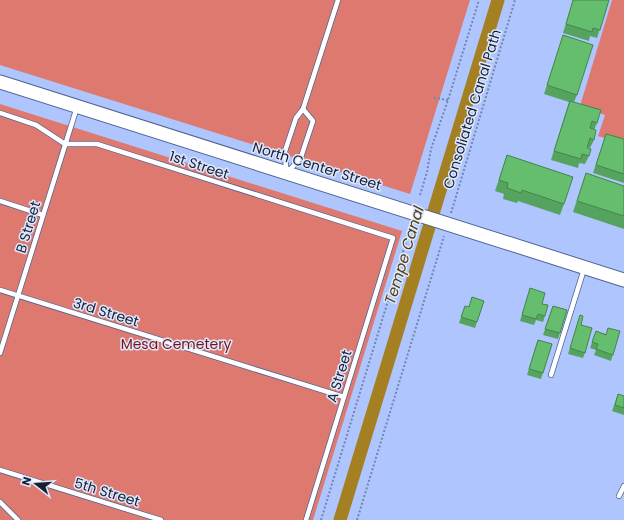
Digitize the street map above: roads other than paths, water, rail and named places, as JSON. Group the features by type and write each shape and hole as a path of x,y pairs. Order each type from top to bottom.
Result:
{"street":[{"name":"North Center Street","path":"0,82 624,280"}],"lane":[{"path":"286,174 285,151 296,118 303,109 338,0"},
{"name":"B Street","path":"0,354 77,107"},
{"path":"286,174 301,157 313,121 303,109"},
{"path":"0,113 36,125 65,144"},
{"name":"1st Street","path":"65,144 97,144 393,238"},
{"path":"0,201 43,215"},
{"name":"A Street","path":"306,520 393,238"},
{"path":"551,375 584,267"},
{"name":"3rd Street","path":"0,290 344,397"},
{"name":"5th Street","path":"0,470 161,520"},
{"path":"619,496 624,486"},
{"path":"0,502 18,520"}],"waterway":[{"name":"Tempe Canal","path":"340,520 498,0"}],"park label":[{"name":"Mesa Cemetery","path":"176,344"}]}
